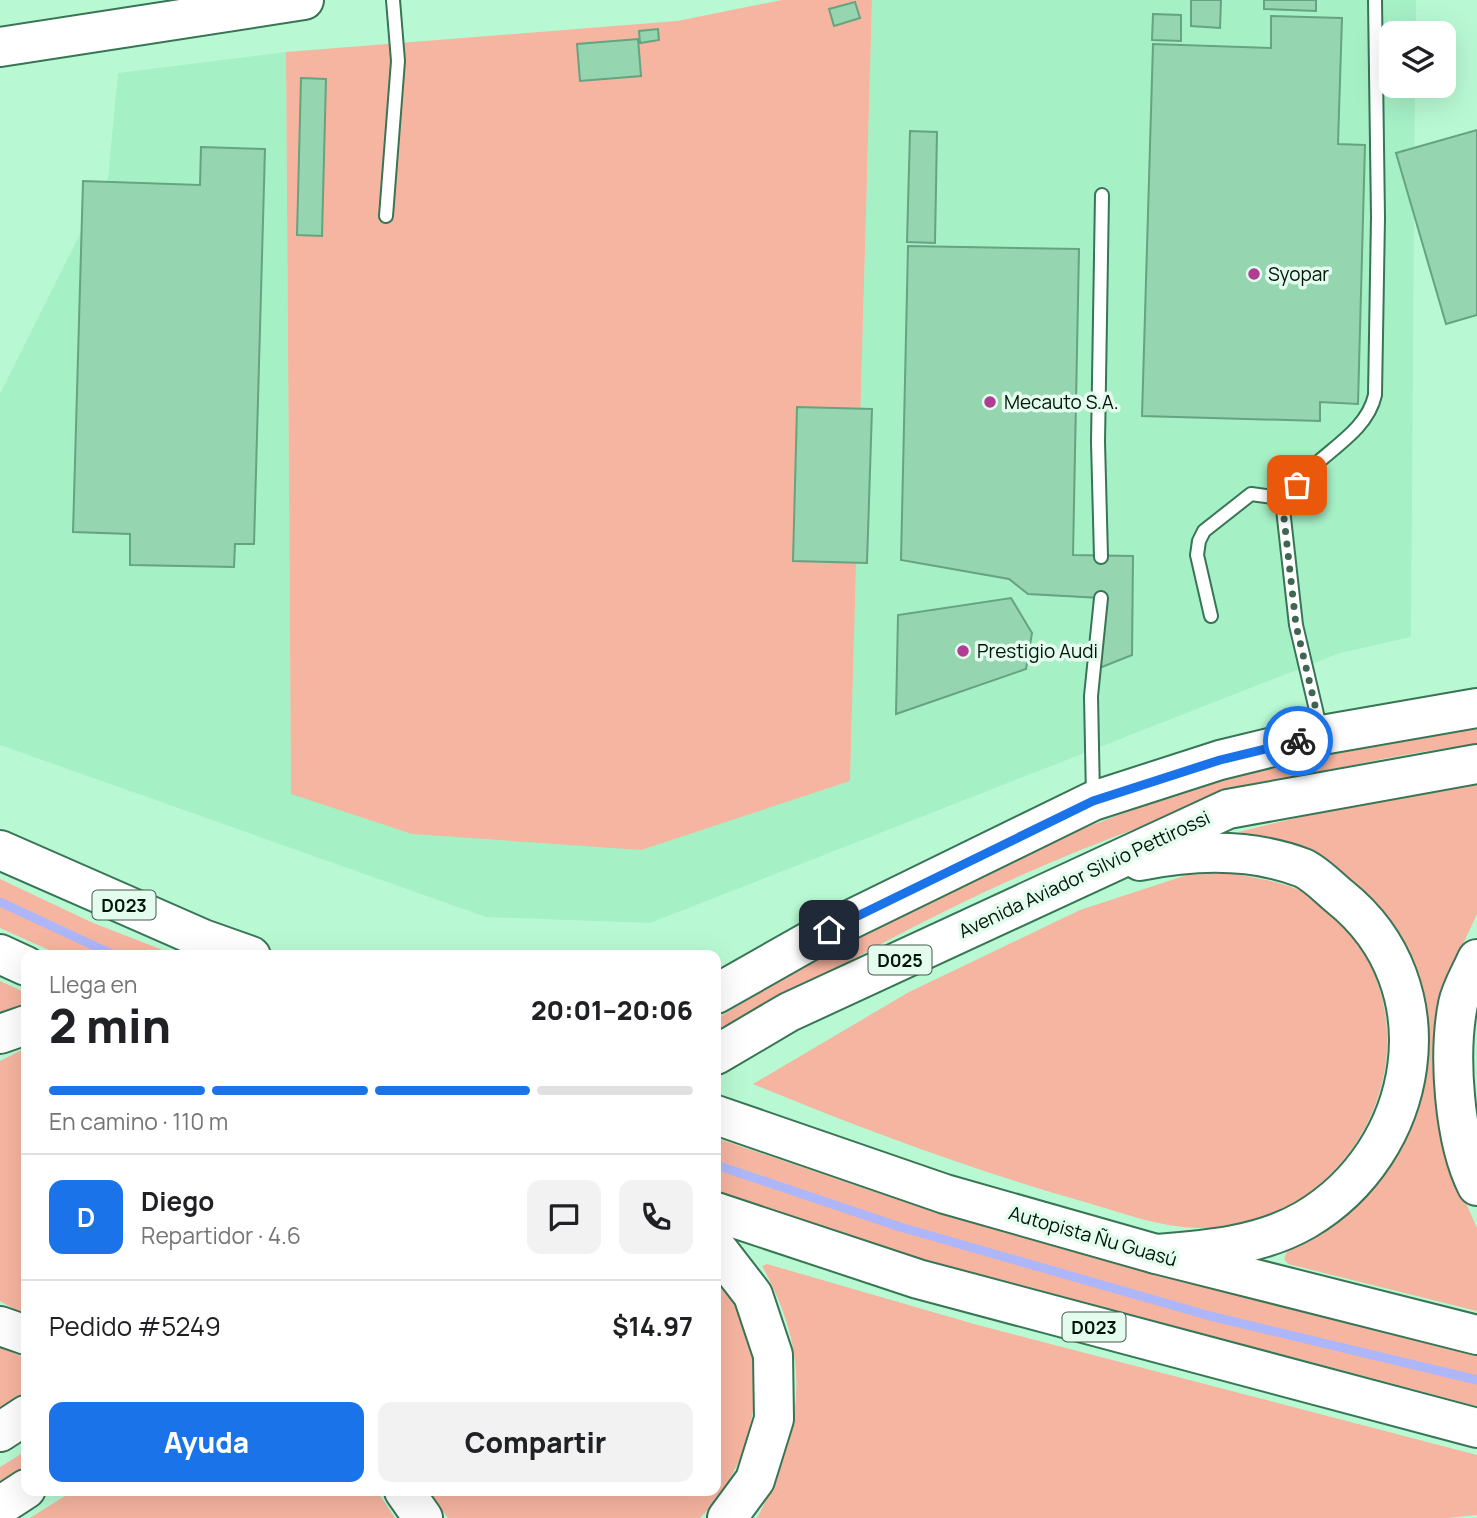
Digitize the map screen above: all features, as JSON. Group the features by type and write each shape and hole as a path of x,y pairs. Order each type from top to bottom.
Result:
{"main road":[{"path":"0,47 159,17 304,0"},
{"path":"721,991 829,930 1093,801 1220,760 1322,735 1477,708"},
{"name":"Avenida Aviador Silvio Pettirossi","path":"721,1052 789,1012 1088,871 1228,809 1477,764"},
{"name":"D023","path":"0,850 234,950"},
{"path":"1088,871 1159,857 1240,851 1305,869 1354,908 1385,946 1404,996 1411,1052 1401,1103 1381,1147 1351,1186 1304,1220 1262,1238 1220,1249 1156,1254"},
{"path":"0,954 21,964"},
{"path":"1477,959 1458,1003 1453,1089 1468,1168 1477,1186"},
{"path":"0,1034 21,1027"},
{"name":"Autopista Ñu Guasú","path":"721,1117 945,1194 1156,1254 1477,1335"},
{"name":"D023","path":"721,1214 919,1279 1477,1428"},
{"path":"721,1253 753,1295 773,1356 774,1419 755,1479 727,1518"},
{"path":"0,1326 21,1333"},
{"path":"0,1432 21,1418"},
{"path":"0,1506 21,1492"},
{"path":"408,1496 423,1518"}],"lane":[{"path":"386,216 398,61 393,0"},
{"path":"1322,735 1296,625 1283,509 1287,499 1308,471 1365,419 1375,395 1378,217 1375,0"},
{"path":"1101,557 1098,442 1102,195"},
{"path":"1211,616 1197,555 1201,535 1251,494 1287,499"},
{"path":"1093,801 1091,696 1101,598"}],"shaded area":[{"path":"782,0 872,0 850,781 641,850 412,834 291,794 286,52 677,21"},
{"path":"872,0 1416,0 1416,21 1379,21 1379,98 1415,98 1411,637 1340,653 650,923 486,917 0,745 0,394 108,178 118,73 286,52 291,794 850,780"},
{"path":"1477,724 1477,744 1375,760 1275,784 1177,814 1080,850 986,891 894,937 804,987 721,1038 721,1016 851,937 1018,853 1156,801 1285,761"},
{"path":"1477,781 1477,914 1455,961 1448,1162 1477,1228 1477,1311 1288,1264 1284,1259 1288,1249 1376,1181 1399,1149 1412,1113 1396,935 1372,902 1347,877 1319,858 1271,839 1238,832 1359,803"},
{"path":"1231,873 1275,882 1307,894 1316,900 1359,946 1382,998 1387,1052 1375,1106 1348,1154 1308,1193 1257,1219 1196,1228 1141,1219 961,1163 753,1084 909,992 1080,910 1187,875"},
{"path":"0,879 91,922 162,950 49,950 0,928"},
{"path":"0,981 21,991 21,1013 0,1021"},
{"path":"21,1050 21,1313 0,1301 0,1061"},
{"path":"721,1140 937,1213 1477,1352 1477,1406 919,1258 721,1194"},
{"path":"767,1264 974,1324 1477,1455 1477,1515 1447,1518 757,1518 785,1453 793,1422 796,1392 795,1362 789,1331 778,1299 762,1266"},
{"path":"721,1283 735,1304 748,1335 754,1367 754,1400 749,1433 738,1464 721,1493"},
{"path":"0,1347 21,1356 21,1411 0,1424"},
{"path":"21,1454 21,1476 0,1489 0,1467"},
{"path":"65,1496 380,1496 395,1518 30,1518"},
{"path":"431,1496 718,1496 700,1518 448,1518"}],"building":[{"path":"1191,0 1221,0 1220,28 1191,26"},
{"path":"1264,0 1316,0 1316,11 1264,9"},
{"path":"855,2 860,18 834,26 829,9"},
{"path":"1153,14 1181,15 1181,41 1152,40"},
{"name":"Syopar","path":"1271,16 1342,18 1338,144 1365,145 1358,404 1320,402 1320,421 1142,416 1153,44 1271,48"},
{"path":"658,29 659,40 640,43 639,31"},
{"path":"638,39 641,76 580,81 577,44"},
{"path":"301,78 326,79 322,236 297,235"},
{"path":"1477,130 1477,315 1446,324 1396,153"},
{"path":"910,131 937,132 935,243 907,242"},
{"path":"201,147 265,149 254,544 235,544 234,567 130,565 130,534 73,532 83,181 200,185"},
{"name":"Mecauto S.A.","path":"908,246 1079,249 1073,555 1133,556 1132,655 1097,669 1101,598 1028,594 1009,579 901,560"},
{"path":"797,407 872,409 867,563 793,561"},
{"name":"Prestigio Audi","path":"1011,598 1032,633 1026,669 896,714 898,615"}],"waterway":[{"path":"0,902 103,950"},
{"path":"721,1167 900,1227 1210,1316 1477,1380"}],"way so far":[{"path":"1297,485 1283,509 1296,625 1322,735 1298,741"}],"place":[{"name":"Syopar","path":"1254,274"},
{"name":"Mecauto S.A.","path":"990,402"},
{"name":"Prestigio Audi","path":"963,651"}],"route":[{"path":"829,930 1093,801 1220,760 1298,741"}]}
